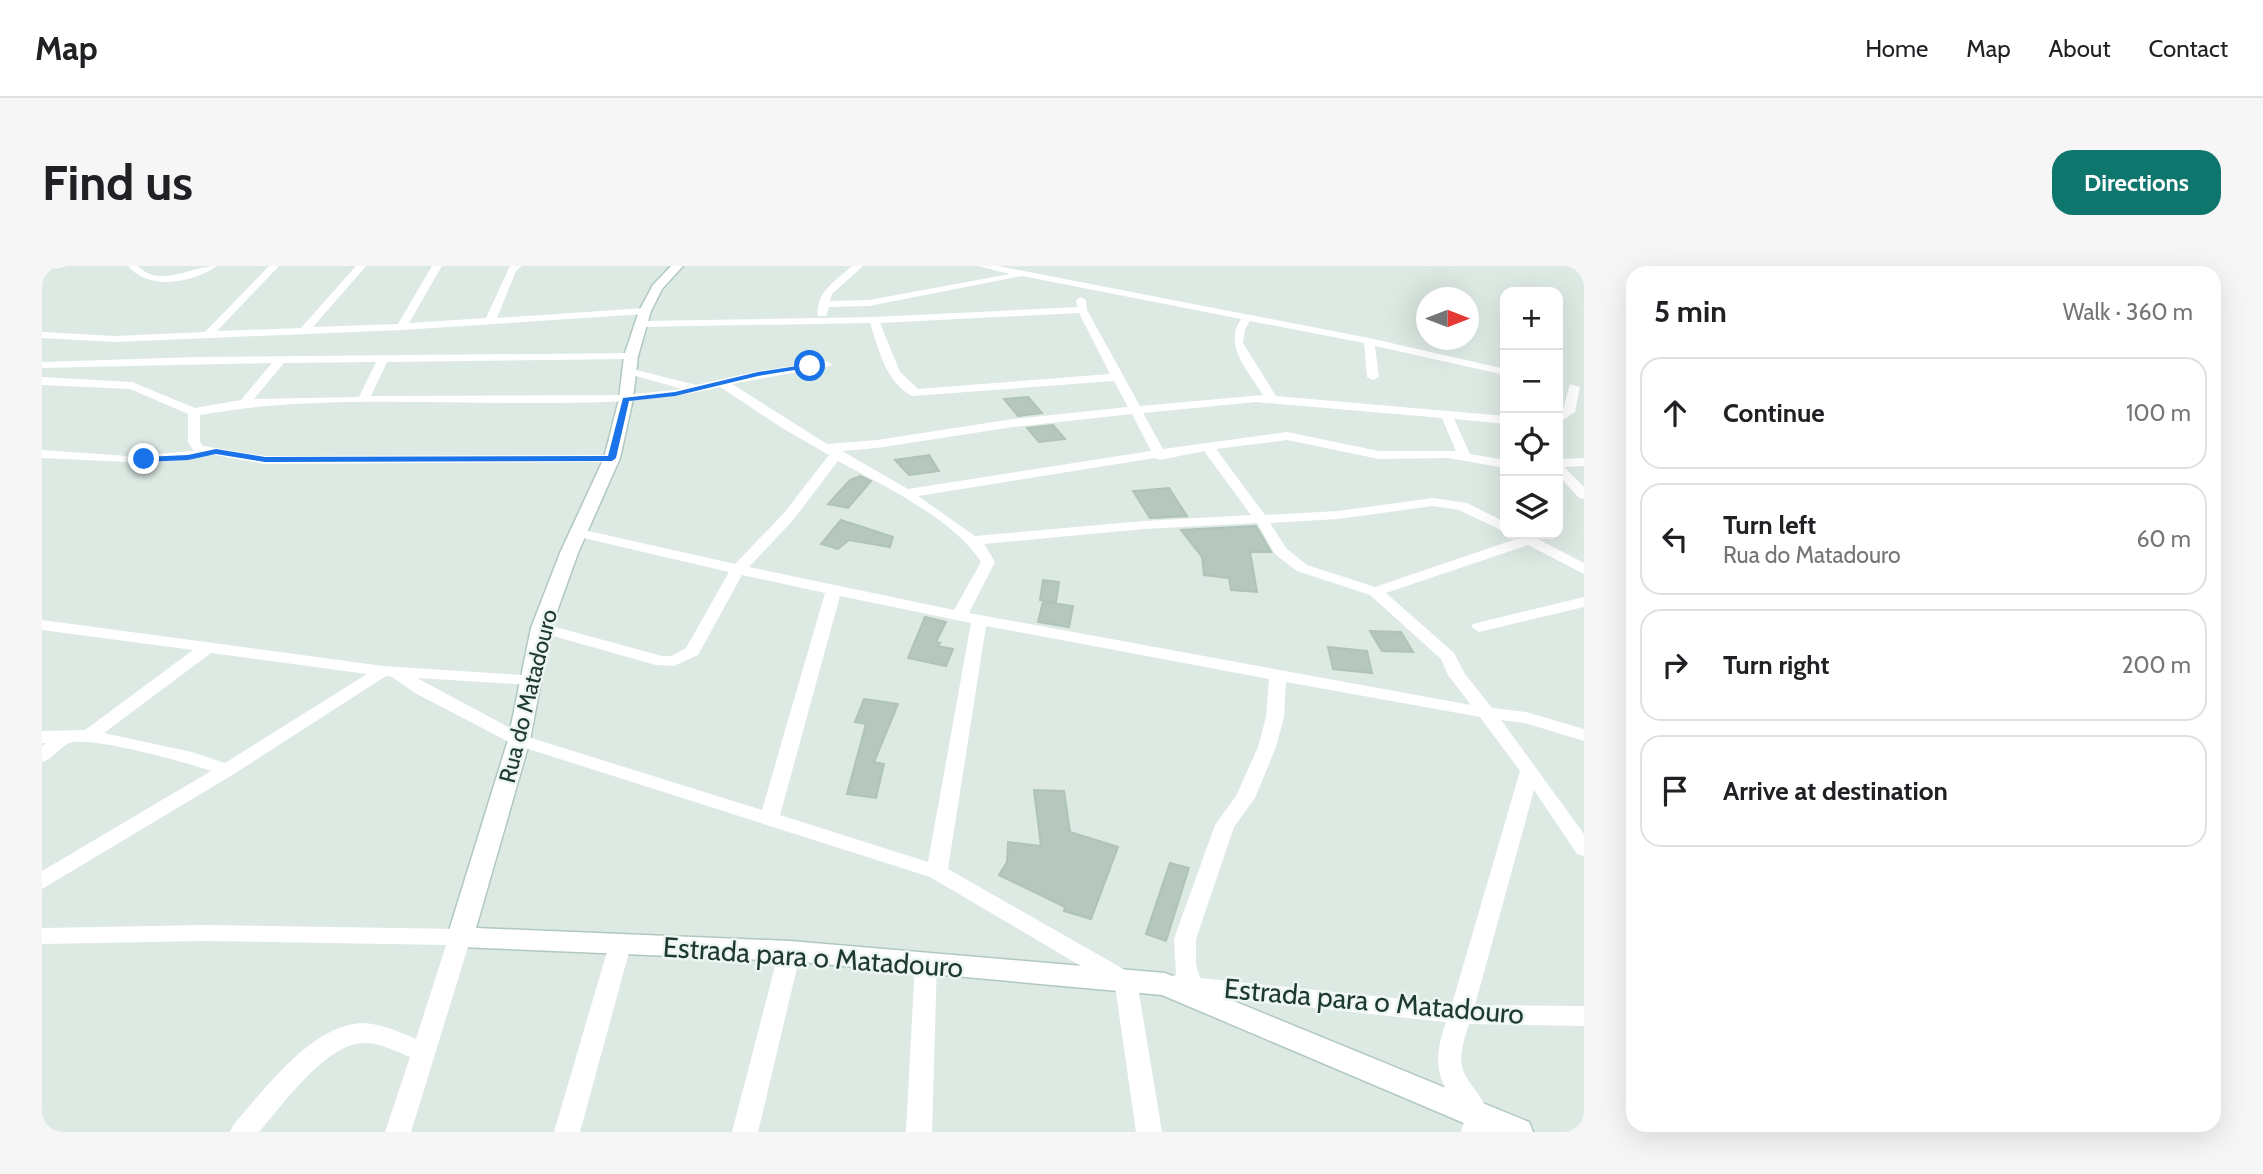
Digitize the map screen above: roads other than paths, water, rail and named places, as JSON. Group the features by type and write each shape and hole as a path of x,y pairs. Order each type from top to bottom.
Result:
{"street":[{"path":"44,269 61,266"},
{"path":"133,266 140,275 156,280 176,278 212,266"},
{"path":"208,335 274,266"},
{"path":"304,331 360,266"},
{"path":"402,327 437,266"},
{"path":"491,321 512,269 517,266"},
{"name":"Rua do Matadouro","path":"460,937 519,740 541,628 569,553 612,458 626,399 630,364 644,318 657,288 677,266"},
{"path":"820,321 827,293 858,266"},
{"path":"983,266 1369,341 1500,371"},
{"path":"823,304 869,303 1026,275"},
{"path":"1079,286 1082,310 1133,410 1160,456"},
{"path":"42,344 48,336 115,339 491,321 644,318 874,320 1082,310"},
{"path":"1247,318 1240,329 1238,343 1271,398"},
{"path":"874,320 895,374 908,390 916,393 1116,377"},
{"path":"68,382 93,362 115,339"},
{"path":"1369,341 1373,377"},
{"path":"363,400 383,360"},
{"path":"42,365 93,362 383,360 630,364 698,390"},
{"path":"245,403 279,361"},
{"path":"42,381 132,386 194,412 245,403 626,399 698,390 758,374 826,364"},
{"path":"724,384 796,432 905,494 972,541 986,554 988,562 959,616"},
{"path":"1563,416 1569,412 1579,388"},
{"path":"541,628 662,662 674,661 692,651 737,571 789,516 832,451 1013,423 1213,401 1271,398 1500,419"},
{"path":"194,412 194,442 199,449 265,460 612,458"},
{"path":"1446,414 1464,456"},
{"path":"905,494 1287,436 1379,456 1464,456 1500,463"},
{"path":"1209,447 1261,519 1280,551 1290,560 1323,576 1375,592 1448,657 1457,674 1530,770 1584,849"},
{"path":"42,454 97,460 188,458 216,452"},
{"path":"1563,465 1584,462"},
{"path":"1563,472 1584,495"},
{"path":"972,541 1144,525 1338,515 1448,502 1462,506 1500,525"},
{"path":"580,533 737,571 979,621 1526,718 1584,735"},
{"path":"1375,592 1518,539"},
{"path":"1527,539 1584,569"},
{"path":"769,819 834,590"},
{"path":"1479,627 1584,602"},
{"path":"937,872 979,621"},
{"path":"42,625 390,672 531,680"},
{"path":"89,736 208,647"},
{"path":"390,672 519,740 937,872 1126,981 1149,1132"},
{"path":"42,881 390,672"},
{"path":"1178,985 1185,964 1185,939 1225,825 1245,798 1267,747 1275,717 1278,675"},
{"path":"42,737 89,736 192,758 228,770"},
{"path":"42,756 63,738"},
{"path":"1476,1124 1448,1067 1448,1050 1530,770"},
{"path":"42,936 218,933 460,937 398,1132"},
{"name":"Estrada para o Matadouro","path":"460,937 790,951 1461,1013 1584,1016"},
{"path":"567,1132 620,945"},
{"path":"745,1132 790,951"},
{"path":"919,1132 926,963"},
{"name":"Estrada para o Matadouro","path":"1178,985 1476,1124 1518,1132"},
{"path":"243,1132 322,1047 346,1033 363,1032 384,1037 424,1052"}]}
